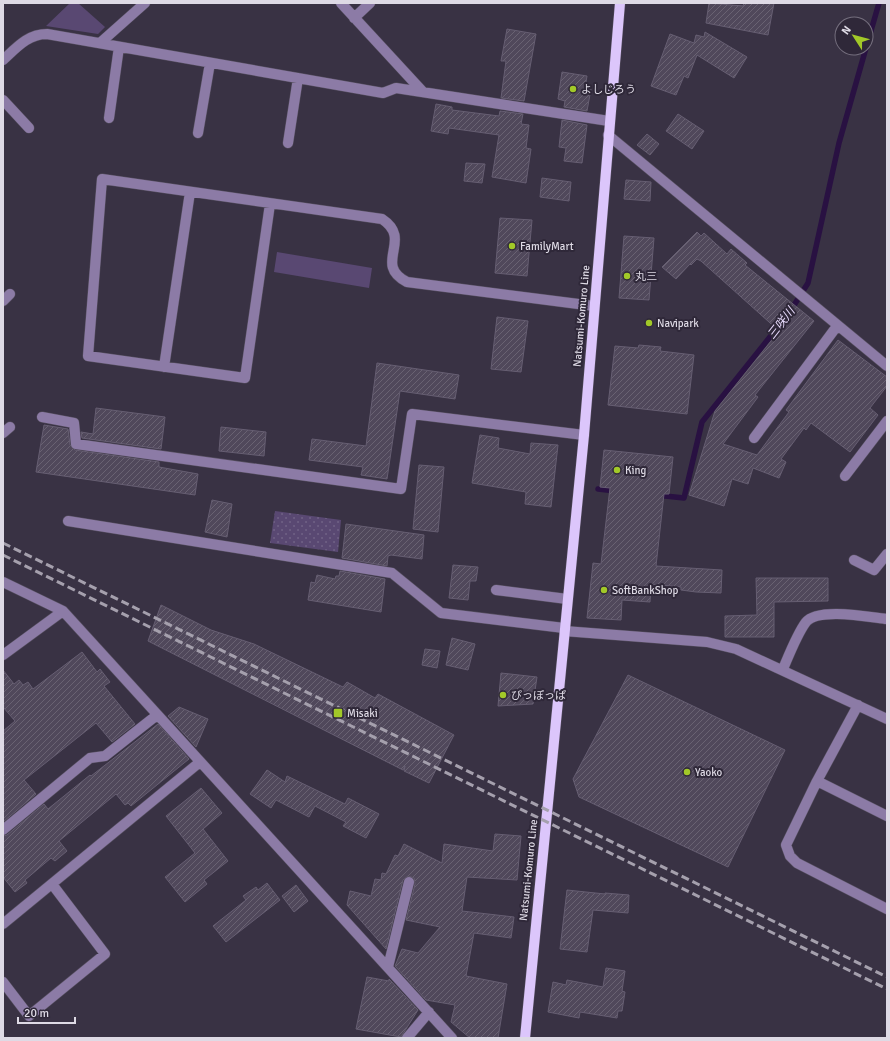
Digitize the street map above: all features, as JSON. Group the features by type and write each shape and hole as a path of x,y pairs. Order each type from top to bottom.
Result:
{"main road":[{"name":"Natsumi-Komuro Line","path":"525,1038 584,435 620,3"}],"street":[{"path":"100,44 145,3"},
{"path":"341,3 423,92"},
{"path":"354,18 370,3"},
{"path":"3,60 24,40 36,34 47,34 382,93 396,88 609,121"},
{"path":"109,118 119,47"},
{"path":"198,133 210,63"},
{"path":"288,143 298,78"},
{"path":"3,100 29,128"},
{"path":"608,135 887,366"},
{"path":"270,204 245,378 88,356 102,179 382,219 390,224 395,231 392,265 393,272 407,282 594,306"},
{"path":"164,367 190,192"},
{"path":"754,438 838,326"},
{"path":"42,417 74,423 76,444 401,489 412,414 584,435"},
{"path":"845,476 887,422"},
{"path":"68,522 392,573 441,613 564,630 708,642 736,649 783,669 887,719"},
{"path":"854,560 874,570 887,554"},
{"path":"3,582 63,611 452,1038"},
{"path":"496,590 567,599"},
{"path":"3,655 63,611"},
{"path":"783,669 806,622 815,615 827,614 887,619"},
{"path":"858,705 817,781 786,845 790,856 796,863 887,909"},
{"path":"3,830 90,758 105,756 157,715"},
{"path":"3,924 200,762"},
{"path":"817,781 887,816"},
{"path":"388,967 409,882"},
{"path":"3,982 29,1016 105,954 52,884"},
{"path":"407,1038 429,1012"}],"shaded area":[{"path":"70,3 78,3 105,27 98,34 46,26"},
{"path":"277,252 372,268 369,288 274,272"},
{"path":"275,511 341,520 338,552 270,543"}],"building":[{"path":"709,3 743,6 744,3 774,3 768,35 706,23"},
{"path":"507,29 536,34 524,101 501,98 506,61 501,61"},
{"path":"705,32 747,57 734,78 697,55 688,78 684,76 676,95 651,86 670,34 694,43 696,35 704,37"},
{"path":"562,72 587,76 585,88 591,89 587,111 564,107 565,101 558,99"},
{"path":"436,104 452,107 452,110 499,116 500,111 523,114 521,124 529,125 526,148 531,149 526,183 492,177 499,135 449,128 448,134 431,131"},
{"path":"678,114 704,131 692,149 666,131"},
{"path":"562,120 587,125 582,163 564,161 566,148 559,147"},
{"path":"647,134 659,144 650,155 637,145"},
{"path":"466,163 485,164 482,183 464,181"},
{"path":"542,178 571,182 569,201 540,197"},
{"path":"626,180 651,182 650,201 624,199"},
{"path":"500,218 532,220 527,276 495,273"},
{"path":"697,232 701,236 704,233 727,254 731,249 747,263 745,265 814,321 755,395 758,397 723,444 757,455 789,412 786,410 838,340 887,377 887,386 870,408 878,415 850,452 811,423 806,430 804,428 781,459 786,462 779,478 753,468 748,484 732,479 724,506 689,495 715,411 779,331 701,261 697,259 691,265 690,264 676,279 662,267"},
{"path":"624,236 654,238 649,300 619,298"},
{"path":"497,317 528,321 521,372 491,369"},
{"path":"639,345 661,347 660,351 694,355 687,414 608,405 615,346 638,348"},
{"path":"377,363 459,375 455,399 400,391 387,479 361,475 363,467 309,460 312,439 366,446"},
{"path":"96,408 165,417 161,449 82,438 81,432 93,434"},
{"path":"44,425 68,429 70,445 75,450 159,462 159,467 198,474 195,495 36,472"},
{"path":"221,427 266,432 264,456 219,451"},
{"path":"480,435 499,438 498,448 530,454 531,443 558,445 551,507 525,504 526,492 472,483"},
{"path":"604,450 673,457 669,494 664,494 656,566 722,570 721,593 696,592 681,590 681,587 651,584 650,602 622,600 621,620 587,618 593,563 601,564 610,488 600,487"},
{"path":"419,465 444,467 438,532 413,529"},
{"path":"212,500 232,504 227,537 205,532"},
{"path":"346,524 424,535 422,559 391,555 388,556 387,566 342,558"},
{"path":"453,565 478,567 476,581 470,581 468,600 449,598"},
{"path":"340,571 385,579 381,612 308,600 311,582 315,583 317,575 335,579 336,576 339,576"},
{"path":"756,578 828,578 828,601 774,602 774,637 725,637 725,616 757,615"},
{"path":"161,605 211,630 254,644 343,687 347,682 375,698 378,694 454,735 429,783 404,771 405,766 403,770 148,641"},
{"path":"452,638 475,644 468,670 446,665"},
{"path":"425,649 440,651 437,668 422,665"},
{"path":"82,652 97,672 100,669 110,682 104,686 135,724 112,742 96,723 24,780 36,794 3,822 3,731 15,721 3,707 3,670 14,684 19,680 23,685 28,682 33,689"},
{"path":"501,673 537,677 533,704 498,706"},
{"path":"628,675 785,750 728,867 579,797 573,779"},
{"path":"179,707 208,719 196,747 168,716"},
{"path":"158,724 189,759 131,806 128,803 125,805 116,794 59,841 67,851 55,861 51,858 25,880 27,883 15,892 3,877 3,836 7,835 44,804 48,809 90,775 91,776"},
{"path":"267,770 285,782 287,776 345,804 348,798 379,814 366,838 343,826 346,822 315,806 309,817 276,800 271,808 250,794"},
{"path":"201,788 222,813 203,829 228,861 204,880 207,884 185,902 165,877 195,853 166,816"},
{"path":"495,834 521,836 517,880 467,877 462,911 514,917 511,938 474,933 466,976 507,984 498,1038 470,1038 451,1022 455,1005 426,1000 395,966 402,949 418,953 440,927 406,920 415,884 414,878 408,876 403,880 386,949 347,905 350,891 371,896 375,879 381,880 382,873 386,874 395,855 398,856 404,844 442,863 444,844 493,851"},
{"path":"267,883 280,900 226,942 213,926 246,900 243,896 256,887 258,890"},
{"path":"296,885 308,901 294,912 282,896"},
{"path":"567,890 629,895 628,913 593,910 587,952 560,949"},
{"path":"606,968 625,971 622,991 625,992 622,1011 618,1011 617,1018 580,1012 579,1018 548,1012 553,982 566,985 567,980 603,987"},
{"path":"367,977 389,981 389,979 418,1010 401,1037 356,1029"}],"waterway":[{"name":"三咲川","path":"874,20 879,3"},
{"name":"三咲川","path":"791,310 808,283 839,143 864,56"},
{"name":"三咲川","path":"656,495 684,498 702,422 781,323"},
{"name":"三咲川","path":"598,489 616,491"}],"railway":[{"path":"3,543 887,977"},
{"path":"3,555 887,989"}],"place":[{"name":"よしじろう","path":"573,89"},
{"name":"FamilyMart","path":"512,246"},
{"name":"丸三","path":"627,276"},
{"name":"Navipark","path":"649,323"},
{"name":"King","path":"617,470"},
{"name":"SoftBankShop","path":"604,590"},
{"name":"ぴっぽっぱ","path":"503,695"},
{"name":"Misaki","path":"338,713"},
{"name":"Yaoko","path":"687,772"}]}
